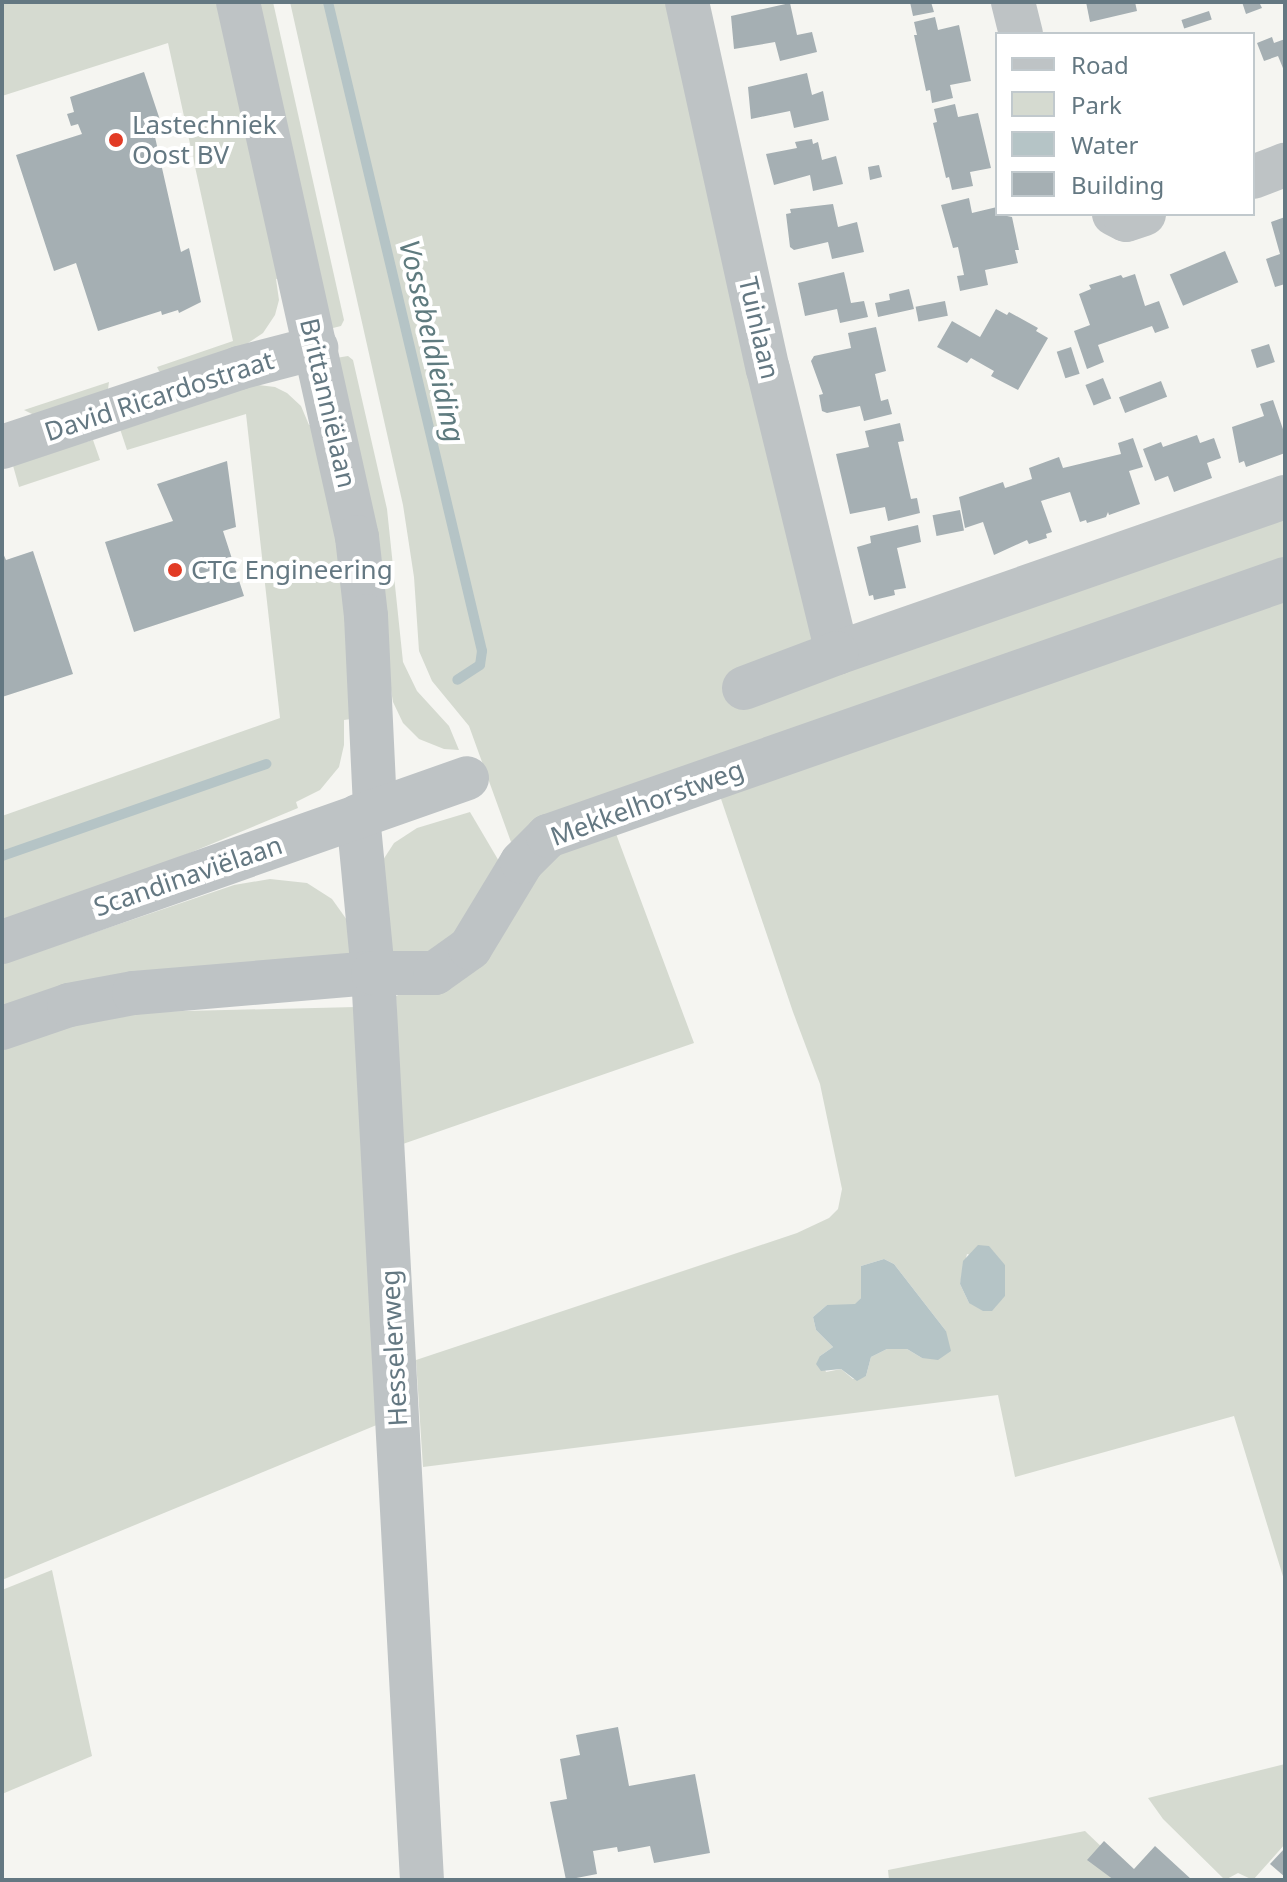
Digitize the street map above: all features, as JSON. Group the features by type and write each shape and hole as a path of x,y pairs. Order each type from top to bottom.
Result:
{"street":[{"name":"Brittanniëlaan","path":"238,2 350,500 363,580 367,813"},
{"name":"Tuinlaan","path":"687,2 768,369 837,653"},
{"path":"1013,2 1020,32"},
{"path":"1255,176 1285,165"},
{"path":"1118,216 1126,220 1138,216"},
{"name":"David Ricardostraat","path":"2,447 239,368 316,348"},
{"path":"744,688 1285,497"},
{"name":"Mekkelhorstweg","path":"2,1028 69,1005 134,993 373,973 435,973 470,948 522,862 548,836 1285,579"},
{"path":"367,813 467,778"},
{"name":"Scandinaviëlaan","path":"2,942 367,813"},
{"name":"Hesselerweg","path":"367,813 422,1880"}],"green space":[{"path":"2,2 220,2 283,278 276,279 279,300 275,315 263,333 245,345 168,376 159,371 157,367 233,341 168,43 2,96"},
{"path":"256,2 273,2 344,320 341,326 329,329"},
{"path":"290,2 328,2 397,291 332,2 671,2 824,641 1285,515 1285,570 511,842 469,726 432,681 419,651 414,577 403,505"},
{"path":"348,356 353,360 387,509 403,662 417,691 449,726 459,750 444,749 419,739 403,723 393,702 336,358"},
{"path":"109,382 107,396 40,418 24,410"},
{"path":"242,383 275,387 287,393 301,406 309,425 315,423 341,545 351,719 344,720 344,745 339,767 320,790 296,802 298,808 110,886 2,924 2,816 280,718 246,414 127,450 120,429"},
{"path":"93,440 100,460 19,487 12,462"},
{"path":"1285,586 1285,1583 1234,1416 1015,1477 998,1395 423,1467 416,1360 797,1233 829,1218 838,1209 842,1189 820,1084 718,790","holes":["967,1254 1005,1265 1005,1296 969,1303 960,1284","884,1259 894,1264 946,1331 922,1358 907,1349 887,1349 871,1357 866,1376 853,1379 841,1369 826,1372 820,1356 833,1347 816,1330 813,1317 827,1305 855,1305 861,1298 861,1266"]},
{"path":"470,812 503,868 455,946 387,960 383,860 394,843 417,828"},
{"path":"615,831 694,1043 400,1145 396,996 407,991 537,861"},
{"path":"270,879 307,883 332,899 347,920 354,965 2,1007 2,964 234,885"},
{"path":"356,1007 379,1424 2,1580 2,1044 55,1029 143,1012"},
{"path":"52,1570 92,1756 2,1794 2,1590"},
{"path":"1285,1764 1285,1844 1253,1880 1238,1873 1225,1880 1163,1819 1148,1798"},
{"path":"1085,1831 1132,1876 1127,1880 889,1880 888,1870"}],"water":[{"path":"978,1245 989,1246 1005,1265 1005,1296 992,1311 983,1311 969,1303 960,1284 963,1261"},
{"path":"884,1259 894,1264 946,1331 951,1351 938,1360 922,1358 907,1349 887,1349 871,1357 866,1376 857,1381 841,1369 821,1371 816,1364 820,1356 833,1347 816,1330 813,1317 827,1305 855,1304 861,1298 861,1266"}],"building":[{"path":"910,2 931,2 934,12 913,16"},
{"path":"1086,2 1135,2 1137,11 1090,22"},
{"path":"1242,2 1259,2 1262,8 1246,14"},
{"path":"790,3 797,35 812,32 817,52 780,61 775,42 734,49 731,16"},
{"path":"1209,11 1212,20 1184,29 1181,20"},
{"path":"935,17 938,30 959,25 971,81 950,85 953,98 932,103 930,90 926,91 914,22"},
{"path":"1272,37 1274,43 1285,39 1285,73 1278,56 1264,61 1257,43"},
{"path":"144,72 165,135 155,137 181,252 189,248 201,302 179,313 178,310 162,315 161,311 98,331 76,263 54,271 16,155 82,134 78,124 71,126 67,114 74,112 70,97"},
{"path":"807,73 812,95 823,91 829,120 794,128 790,111 751,119 748,87"},
{"path":"955,104 958,117 978,113 991,168 970,172 973,186 952,190 949,177 946,178 933,123 937,122 934,109"},
{"path":"812,139 813,144 818,142 822,160 836,156 843,184 813,191 810,175 774,185 766,154 797,148 795,142"},
{"path":"879,165 882,177 870,180 868,167"},
{"path":"969,198 972,213 995,207 995,216 1012,217 1019,250 1015,250 1018,263 985,270 988,285 960,291 957,276 964,275 958,247 953,248 941,205"},
{"path":"833,204 838,227 857,222 864,252 832,259 828,242 794,250 790,247 786,214 791,213 790,209"},
{"path":"1285,217 1285,284 1275,287 1266,259 1280,254 1271,222"},
{"path":"1225,251 1238,282 1183,306 1170,274"},
{"path":"844,272 851,303 864,301 868,317 840,323 837,309 805,316 798,283"},
{"path":"1135,274 1145,306 1159,301 1169,328 1155,333 1152,326 1098,345 1104,362 1087,369 1074,331 1090,325 1079,294 1091,289 1089,285"},
{"path":"909,289 914,309 878,317 875,303 890,300 889,294"},
{"path":"945,301 948,316 918,321 916,307"},
{"path":"996,309 1007,315 1009,312 1038,328 1036,331 1048,338 1018,390 991,376 994,371 971,358 967,363 937,347 952,321 980,337"},
{"path":"876,327 886,371 875,374 881,401 888,399 892,414 864,421 860,406 827,413 822,411 819,395 823,394 811,361 814,356 851,348 848,333"},
{"path":"1269,344 1275,362 1257,368 1251,350"},
{"path":"1071,347 1080,374 1065,378 1057,352"},
{"path":"1103,378 1111,398 1094,406 1085,385"},
{"path":"1161,381 1167,397 1125,413 1119,397"},
{"path":"1273,400 1285,435 1285,453 1246,467 1244,461 1239,463 1232,427 1264,416 1260,404"},
{"path":"900,423 904,441 898,442 911,499 917,498 920,513 888,521 885,507 850,514 836,454 869,447 865,431"},
{"path":"1197,435 1200,443 1214,438 1221,458 1207,463 1212,478 1174,492 1168,476 1155,481 1143,449 1161,442 1163,447"},
{"path":"1133,438 1143,467 1129,471 1140,504 1109,515 1108,512 1106,517 1087,523 1086,520 1080,522 1070,492 1041,501 1052,532 1046,534 1047,538 1029,544 1027,540 994,555 983,522 965,528 959,497 1003,482 1005,488 1032,479 1029,468 1059,457 1063,468 1121,454 1118,443"},
{"name":"CTC Engineering","path":"227,461 236,527 223,531 244,596 134,632 105,542 173,521 157,484"},
{"path":"960,510 964,531 937,536 933,515"},
{"path":"918,525 921,542 897,548 906,588 894,590 895,595 874,600 873,595 869,596 857,547 871,543 870,536"},
{"path":"2,551 6,560 33,551 73,674 2,697"},
{"path":"618,1727 629,1786 695,1774 710,1853 654,1863 650,1846 618,1852 617,1847 593,1851 597,1874 566,1880 550,1802 567,1799 560,1759 580,1755 576,1735"},
{"path":"1104,1841 1134,1869 1155,1846 1192,1880 1114,1880 1087,1860"},
{"path":"1285,1848 1285,1877 1270,1864"}],"waterway":[{"name":"Vossebeldleiding","path":"328,2 482,651 480,665 457,680"},
{"name":"Vossebeldleiding","path":"2,856 266,764"}],"place":[{"name":"Lastechniek Oost BV","path":"116,140"},
{"name":"CTC Engineering","path":"175,570"}]}
